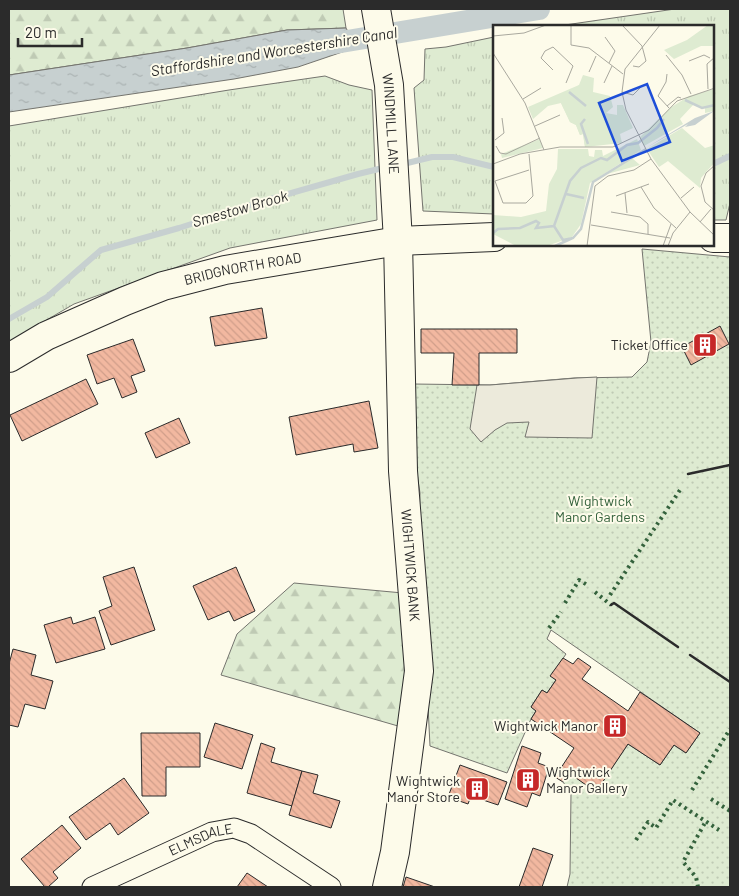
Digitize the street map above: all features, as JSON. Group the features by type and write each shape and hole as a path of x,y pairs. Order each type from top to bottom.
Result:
{"main road":[{"name":"WINDMILL LANE","path":"376,9 389,85 398,241"},
{"name":"BRIDGNORTH ROAD","path":"9,358 46,336 125,301 163,286 225,270 398,241 493,237"},
{"path":"714,238 730,238"},
{"name":"WIGHTWICK BANK","path":"387,887 395,852 419,671 403,471 398,241"}],"street":[{"name":"ELMSDALE","path":"92,887 212,832 234,828 252,834 331,887"}],"green space":[{"path":"9,9 343,9 346,28 287,30 187,48 9,75"},
{"path":"675,9 730,9 730,203 726,220 714,220 714,25 565,25"},
{"path":"493,37 493,214 423,211 414,88 424,80 425,49 446,47"},
{"path":"325,76 349,85 372,90 377,220 230,248 74,304 9,342 9,126"},
{"name":"Wightwick Manor Gardens","path":"642,249 730,257 730,887 567,887 570,874 571,793 563,782 569,773 596,791 628,744 660,765 674,745 686,753 700,733 551,630 547,639 566,654 551,676 556,680 547,693 542,690 531,707 536,711 507,773 430,746 419,523 420,493 414,455 413,384 490,385 574,378 632,377 647,362 651,342"},
{"path":"294,583 403,593 407,669 398,726 221,675 237,634"}],"shaded area":[{"path":"597,377 592,438 525,437 529,422 507,423 481,442 470,429 477,385"}],"water":[{"path":"346,28 357,47 298,67 234,79 9,112 9,75 187,48 287,30"}],"building":[{"path":"262,308 267,338 215,346 210,317"},
{"name":"Ticket Office","path":"720,326 729,344 691,365 682,347"},
{"path":"421,329 517,329 517,353 479,353 479,385 452,385 454,353 421,353"},
{"path":"133,339 145,371 131,376 137,392 122,398 114,378 97,384 87,355"},
{"path":"86,379 98,404 22,441 10,415"},
{"path":"369,401 378,448 354,452 353,444 296,455 289,417"},
{"path":"179,418 190,443 156,458 145,433"},
{"path":"134,567 155,630 111,645 99,611 112,606 103,577"},
{"path":"236,567 255,611 234,621 229,611 208,620 193,586"},
{"path":"71,617 73,624 95,617 105,649 56,663 44,625"},
{"path":"13,649 36,655 31,675 53,681 45,709 25,704 18,727 9,725 9,664"},
{"name":"Wightwick Manor","path":"563,658 573,664 578,658 591,667 582,679 628,711 640,692 700,733 686,753 674,745 660,765 628,744 596,792 569,773 563,782 555,777 574,748 531,719 536,711 531,707 542,690 547,693 556,680 550,676"},
{"path":"215,723 253,735 242,769 204,757"},
{"path":"141,733 200,733 200,767 166,767 166,796 142,796"},
{"path":"261,743 275,748 271,762 302,771 292,806 247,793"},
{"name":"Wightwick Manor Gallery","path":"522,746 541,753 538,763 549,767 540,796 532,793 527,807 505,799"},
{"name":"Wightwick Manor Store","path":"460,765 507,782 498,805 471,796 468,804 448,797"},
{"path":"302,771 318,775 313,793 340,801 331,828 289,815"},
{"path":"124,778 149,813 118,835 110,823 86,840 69,817"},
{"path":"62,825 81,848 53,872 58,878 48,887 45,887 21,859"},
{"path":"533,848 553,855 542,887 519,887"},
{"path":"247,873 268,887 237,887"},
{"path":"406,877 435,887 403,887"}],"waterway":[{"name":"Staffordshire and Worcestershire Canal","path":"323,45 539,9"},
{"name":"Smestow Brook","path":"714,164 730,156"},
{"name":"Smestow Brook","path":"399,165 432,157 453,157 493,167"},
{"name":"Smestow Brook","path":"9,319 47,297 101,250 179,228 253,204 387,167"}],"hedge":[{"path":"610,595 680,490"},
{"path":"565,603 579,580 589,586"},
{"path":"595,592 611,605"},
{"path":"549,628 561,612"},
{"path":"692,790 730,729"},
{"path":"711,799 730,811"},
{"path":"636,840 648,822 656,828 673,800 719,830"},
{"path":"698,887 696,877 683,862 706,821"}],"wall":[{"path":"688,474 730,465"},
{"path":"611,605 614,603 678,647"},
{"path":"690,655 730,682"}],"place":[{"name":"Ticket Office","path":"705,345"},
{"name":"Wightwick Manor","path":"615,726"},
{"name":"Wightwick Manor Gallery","path":"528,780"},
{"name":"Wightwick Manor Store","path":"477,789"}]}
